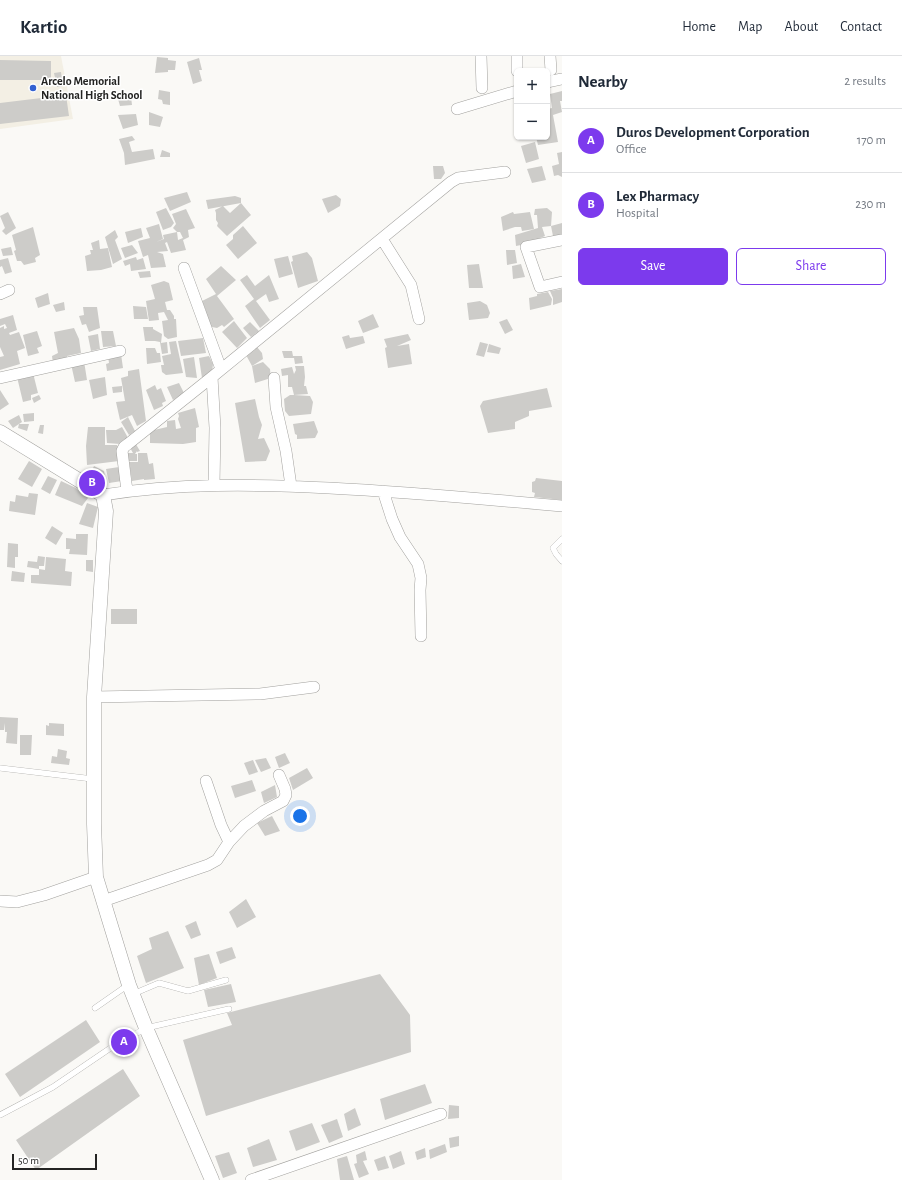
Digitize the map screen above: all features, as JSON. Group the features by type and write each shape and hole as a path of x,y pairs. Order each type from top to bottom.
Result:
{"street":[{"path":"480,56 482,88"},
{"path":"517,56 517,68"},
{"path":"550,56 551,70"},
{"path":"550,81 562,79"},
{"path":"457,109 514,92"},
{"path":"127,491 122,456 124,447 454,180 458,178 505,172"},
{"path":"382,239 411,285 419,319"},
{"path":"562,240 526,247 540,287 562,282"},
{"path":"184,268 221,369"},
{"path":"0,378 120,351"},
{"path":"212,377 215,428 214,485"},
{"path":"274,378 276,407 286,451 291,486"},
{"path":"0,432 103,495 173,486 255,484 383,491 562,506"},
{"path":"383,491 392,519 400,536 418,564 421,578 421,636"},
{"path":"103,495 106,511 94,697 93,779 96,877 130,989 212,1180"},
{"path":"94,697 260,694 314,687"},
{"path":"103,901 208,865 217,860 229,842 244,826 264,811 283,801 286,795 279,774"},
{"path":"206,781 221,825 229,842"},
{"path":"0,901 17,902 44,895 96,877"},
{"path":"251,1180 441,1114"}],"lane":[{"path":"562,539 556,543 553,548 562,561"},
{"path":"0,768 93,779"},
{"path":"94,1008 130,989 158,983 188,991 226,980"},
{"path":"0,1115 53,1087 108,1049 146,1028 229,1009"}],"shaded area":[{"name":"Arcelo Memorial National High School","path":"0,56 61,56 73,119 0,129"}],"building":[{"path":"157,57 168,58 168,60 176,61 175,70 155,73"},
{"path":"199,58 202,70 199,70 202,81 193,84 187,62"},
{"path":"0,60 51,61 51,80 0,80"},
{"path":"61,72 63,86 57,87 54,73"},
{"path":"159,90 170,92 170,105 163,104 162,100 158,99"},
{"path":"562,91 562,101 560,101 562,112 553,115 558,142 538,145 537,140 550,140 550,108 552,108 550,94"},
{"path":"66,95 69,116 0,124 0,103"},
{"path":"131,97 132,105 120,106 118,99"},
{"path":"149,112 163,117 160,127 149,125"},
{"path":"136,114 138,125 123,129 118,115"},
{"path":"132,136 135,140 129,142 132,152 153,149 155,159 125,165 124,153 119,139"},
{"path":"535,142 539,159 526,163 521,146"},
{"path":"162,150 170,153 170,157 160,157"},
{"path":"562,152 562,177 558,175 554,176 552,166 559,164 557,153"},
{"path":"433,166 443,166 445,173 441,179 434,179"},
{"path":"542,166 546,180 532,183 527,169"},
{"path":"187,192 191,202 170,211 164,198"},
{"path":"336,195 341,199 340,206 328,213 322,199"},
{"path":"235,196 241,198 241,203 208,209 206,200"},
{"path":"241,203 251,215 227,236 217,226 218,223 216,220 215,210 223,206 230,213"},
{"path":"166,208 174,223 171,227 163,230 156,212"},
{"path":"547,208 552,212 551,226 542,227 545,236 526,244 516,246 515,235 538,228 537,215 534,215 535,209"},
{"path":"186,209 195,228 188,230 189,237 183,240 186,250 171,253 167,242 165,243 168,251 157,252 163,254 166,267 151,268 148,255 143,257 138,241 150,238 146,228 159,224 163,239 156,242 164,239 163,235 177,232 173,228 176,224 172,214","holes":["177,232 180,232 183,238 178,240"]},
{"path":"8,212 16,228 6,235 2,231 5,228 0,216"},
{"path":"513,212 514,214 530,212 534,229 522,231 521,227 515,227 503,231 501,217"},
{"path":"562,223 562,235 553,236 551,226"},
{"path":"243,226 257,243 238,259 226,245 233,239 233,235"},
{"path":"33,227 40,255 35,258 36,262 24,265 21,261 17,261 12,235"},
{"path":"141,228 143,237 128,243 125,232"},
{"path":"115,230 118,237 115,240 122,259 113,264 105,237"},
{"path":"99,240 100,249 108,248 112,267 101,270 87,271 85,256 91,254 90,250 93,250 91,243"},
{"path":"132,245 138,253 125,258 121,248"},
{"path":"11,247 13,255 3,256 1,249"},
{"path":"506,250 515,250 517,263 507,265"},
{"path":"307,252 312,258 318,281 298,288 291,262 293,261 292,256"},
{"path":"288,256 293,274 279,278 274,259"},
{"path":"136,257 137,260 143,258 146,269 131,271 130,264 125,266 123,261"},
{"path":"8,258 12,272 5,274 2,266 0,267 0,260"},
{"path":"479,264 483,288 469,288 467,265"},
{"path":"521,264 525,277 513,279 512,266"},
{"path":"221,266 236,280 217,296 234,319 224,327 222,325 217,328 212,327 203,314 206,311 202,301 216,294 206,279"},
{"path":"150,271 151,277 140,278 138,272"},
{"path":"247,275 255,286 269,275 279,299 269,302 266,294 256,301 270,320 260,328 245,306 254,299 240,280"},
{"path":"164,281 169,283 173,300 165,302 167,310 170,310 174,316 174,319 176,319 177,337 168,339 164,336 162,321 168,320 164,312 158,313 159,320 149,321 146,301 155,299 151,285"},
{"path":"562,289 562,302 553,305 553,298 550,291"},
{"path":"548,292 552,299 551,305 530,310 529,298 537,296 537,294"},
{"path":"48,293 50,304 38,308 35,298"},
{"path":"480,301 487,305 490,313 488,318 469,320 467,303"},
{"path":"64,302 65,310 56,312 53,305"},
{"path":"133,306 146,307 148,319 134,319"},
{"path":"83,307 97,307 100,328 89,332 86,324 82,325 79,316 84,315"},
{"path":"373,314 379,327 363,333 358,321"},
{"path":"13,315 17,330 9,333 10,335 19,332 25,348 17,351 20,364 0,370 0,357 4,356 0,347 0,328 4,326 4,329 7,328 5,324 0,326 0,319"},
{"path":"507,319 513,330 505,334 499,322"},
{"path":"234,321 247,338 237,348 222,332"},
{"path":"250,322 259,331 251,337 243,328"},
{"path":"143,327 153,327 153,329 162,334 161,343 167,342 168,353 162,354 160,342 145,341"},
{"path":"74,328 79,339 81,353 67,356 67,361 53,364 52,356 58,353 54,332"},
{"path":"37,331 42,346 37,348 39,353 28,356 23,335"},
{"path":"101,331 113,331 116,346 103,347"},
{"path":"98,334 100,349 91,351 88,336"},
{"path":"408,334 411,340 397,346 409,344 412,364 388,368 385,348 387,347 384,339"},
{"path":"349,335 350,338 363,336 365,343 346,349 342,337"},
{"path":"203,338 206,353 181,356 178,341"},
{"path":"176,341 183,373 166,375 162,372 161,365 164,365 162,356 171,354 169,342"},
{"path":"480,342 488,344 484,357 476,355"},
{"path":"489,344 501,348 499,354 487,352"},
{"path":"257,347 262,353 263,359 252,366 246,355"},
{"path":"146,348 155,348 157,353 160,353 161,362 147,364"},
{"path":"282,351 292,351 293,356 302,356 303,363 295,364 294,358 284,358"},
{"path":"121,354 123,368 107,371 106,364 109,363 108,356"},
{"path":"209,356 213,364 212,373 202,378 199,358"},
{"path":"194,357 197,378 186,377 183,359"},
{"path":"84,361 87,380 75,382 71,364"},
{"path":"263,362 270,369 271,378 255,383 252,366"},
{"path":"295,366 304,366 304,386 306,386 308,394 294,395 292,387 288,387 288,375 282,376 281,369 292,367 294,374 296,370"},
{"path":"139,369 146,421 137,426 132,415 120,420 116,402 125,401 121,378 128,376 128,371"},
{"path":"33,373 38,393 31,395 31,400 23,402 17,377"},
{"path":"105,377 107,395 93,399 89,380"},
{"path":"179,383 184,393 173,400 167,387"},
{"path":"155,385 157,390 161,388 166,401 162,403 163,406 154,410 146,390"},
{"path":"122,386 122,392 113,393 112,387"},
{"path":"547,388 552,407 529,411 529,416 515,422 515,429 488,433 480,406 483,401"},
{"path":"0,390 9,404 0,410"},
{"path":"39,395 41,399 34,403 32,398"},
{"path":"290,395 310,396 313,402 311,414 289,416 285,411 284,399"},
{"path":"255,399 262,425 258,439 264,438 270,451 266,461 245,462 235,403"},
{"path":"195,408 199,427 196,428 196,442 183,444 150,443 150,431 167,427 167,421 175,420 176,429 181,428 178,413"},
{"path":"34,413 34,421 24,422 23,414"},
{"path":"19,415 22,422 13,428 8,421"},
{"path":"128,417 135,431 129,435 121,422"},
{"path":"314,421 318,432 315,438 297,439 293,424"},
{"path":"19,424 29,424 27,431 18,428"},
{"path":"40,425 44,425 43,434 38,433"},
{"path":"88,427 105,427 105,445 117,445 119,450 119,461 87,465 86,446"},
{"path":"122,427 127,436 127,440 120,444 107,443 106,430 116,430"},
{"path":"134,441 140,451 137,451 135,454 137,454 137,461 127,461 128,453 133,453 129,446"},
{"path":"138,453 147,453 149,464 153,463 155,479 132,481 129,462 138,462"},
{"path":"29,461 42,469 32,487 18,479"},
{"path":"94,466 104,471 104,484 89,477"},
{"path":"119,467 122,481 109,483 106,469"},
{"path":"48,476 57,480 50,494 41,489"},
{"path":"536,478 562,481 562,500 534,497 535,493 532,492 532,482 535,481"},
{"path":"61,481 76,488 88,498 82,506 55,495"},
{"path":"29,493 38,494 35,515 9,511 10,501 15,502 16,495 28,497"},
{"path":"87,503 98,507 93,528 79,524"},
{"path":"52,526 63,533 56,545 45,538"},
{"path":"76,534 88,534 87,555 69,554 70,549 66,549 66,538 76,539"},
{"path":"8,543 18,544 18,557 15,557 15,568 7,567"},
{"path":"38,556 45,557 44,566 39,566 39,569 27,567 28,561 37,562"},
{"path":"46,557 66,559 65,571 72,572 71,586 31,583 31,575 39,575 39,569 45,570"},
{"path":"86,560 93,560 93,572 86,571"},
{"path":"12,571 25,573 24,582 11,581"},
{"path":"111,609 137,609 137,624 111,624"},
{"path":"0,717 18,718 17,744 6,743 7,732 5,732 5,723 4,730 0,730"},
{"path":"49,723 64,724 64,736 46,735 46,725 49,726"},
{"path":"20,735 32,735 31,755 20,755"},
{"path":"58,749 67,751 66,758 70,759 69,765 51,763 52,756 57,757"},
{"path":"285,753 290,763 279,768 275,757"},
{"path":"266,758 271,768 261,772 255,760"},
{"path":"253,760 258,772 249,775 244,763"},
{"path":"307,768 313,778 293,790 289,778"},
{"path":"252,780 256,791 235,798 231,786"},
{"path":"275,785 277,797 264,803 261,792"},
{"path":"272,816 280,831 265,836 257,823"},
{"path":"246,899 256,917 237,928 229,912"},
{"path":"196,921 201,935 191,939 185,926"},
{"path":"168,931 184,968 146,983 137,956 152,949 149,938"},
{"path":"232,947 236,958 220,964 216,952"},
{"path":"209,954 217,978 199,985 194,958"},
{"path":"380,974 410,1015 411,1052 206,1116 183,1040 232,1025 227,1013"},
{"path":"231,984 236,1002 208,1007 204,990"},
{"path":"86,1020 100,1042 20,1097 5,1074"},
{"path":"123,1069 140,1096 36,1170 16,1140"},
{"path":"425,1084 432,1103 385,1120 380,1099"},
{"path":"449,1105 459,1106 459,1118 448,1119"},
{"path":"355,1108 361,1125 348,1131 344,1114"},
{"path":"337,1119 343,1137 329,1143 321,1125"},
{"path":"312,1123 320,1142 296,1151 289,1131"},
{"path":"459,1136 459,1146 450,1148 449,1138"},
{"path":"269,1139 277,1160 253,1167 247,1148"},
{"path":"445,1144 447,1152 430,1159 429,1150"},
{"path":"425,1148 426,1157 417,1160 415,1152"},
{"path":"365,1151 367,1160 363,1161 369,1174 359,1178 354,1164 357,1163 356,1155"},
{"path":"401,1151 405,1164 393,1169 389,1156"},
{"path":"229,1152 237,1173 223,1178 215,1156"},
{"path":"347,1156 354,1180 340,1180 337,1159"},
{"path":"385,1156 389,1168 378,1171 374,1160"}],"place":[{"name":"Arcelo Memorial National High School","path":"33,88"},
{"name":"Lex Pharmacy","path":"92,483"},
{"name":"Duros Development Corporation","path":"124,1042"}]}
